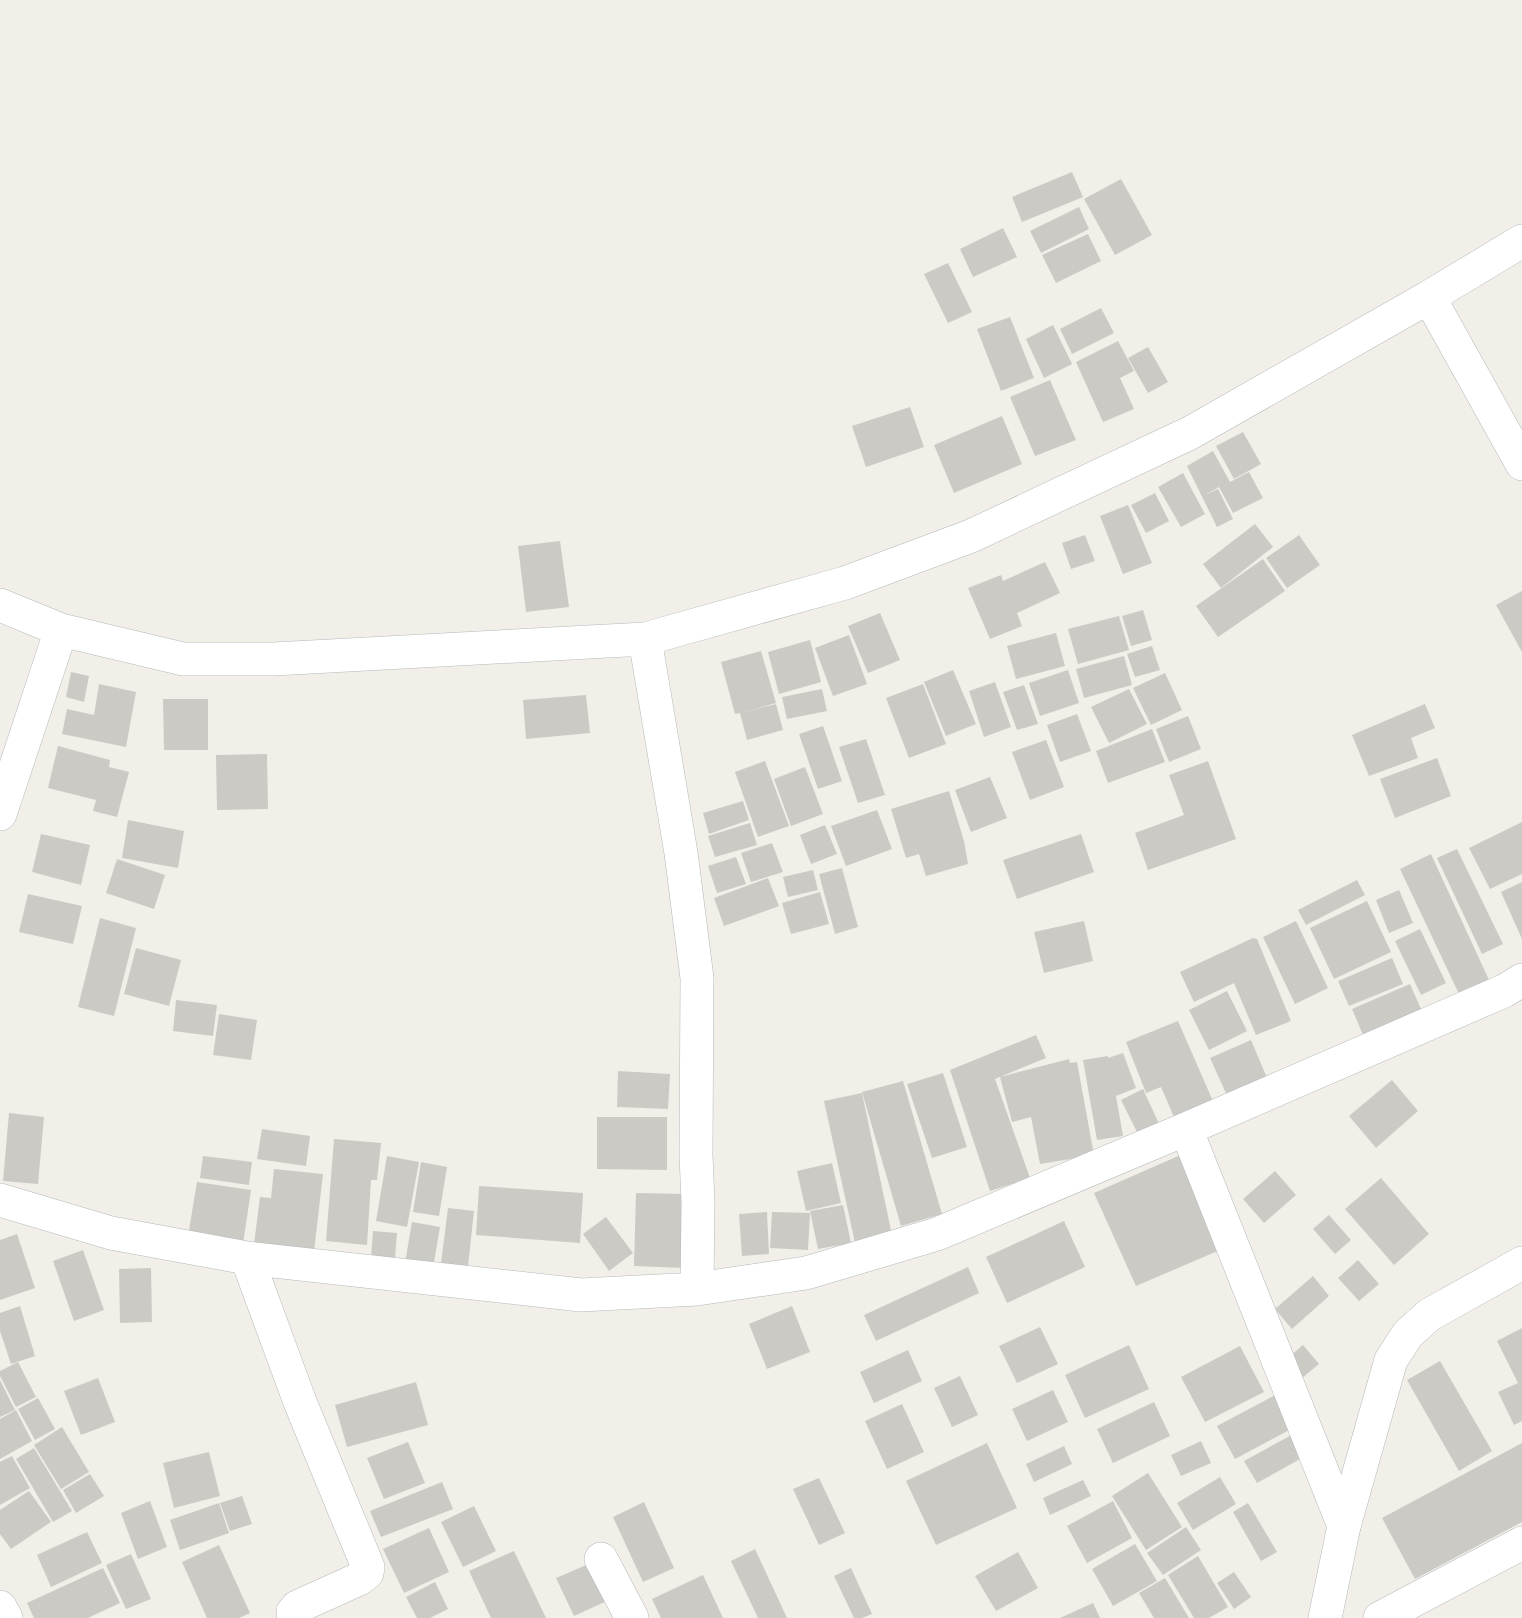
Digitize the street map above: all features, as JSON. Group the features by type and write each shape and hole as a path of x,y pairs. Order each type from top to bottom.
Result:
{"street":[{"path":"0,605 61,630 183,658 274,658 645,639 845,583 971,536 1190,433 1429,297 1522,241"},
{"path":"1429,297 1522,464"},
{"path":"0,814 61,630"},
{"path":"645,639 681,853 696,978 697,1289"},
{"path":"0,1200 111,1233 247,1258 581,1295 697,1289 806,1273 937,1234 1186,1129 1504,990 1522,980"},
{"path":"1186,1129 1344,1526"},
{"path":"247,1258 300,1402 368,1567 367,1573 359,1579 297,1606 293,1612 294,1618"},
{"path":"1325,1618 1344,1526 1391,1360 1408,1334 1429,1315 1522,1263"},
{"path":"1380,1618 1522,1543"},
{"path":"601,1559 632,1618"},
{"path":"0,1607 6,1618"}],"building":[{"path":"1072,172 1083,197 1022,222 1012,197"},
{"path":"1121,179 1152,235 1115,255 1084,199"},
{"path":"1079,207 1089,229 1041,253 1030,231"},
{"path":"1003,228 1017,257 973,277 960,249"},
{"path":"1088,234 1101,261 1056,283 1042,255"},
{"path":"948,263 972,312 948,323 924,274"},
{"path":"1101,308 1114,333 1072,354 1060,329"},
{"path":"1010,317 1034,378 1001,391 977,329"},
{"path":"1053,325 1072,364 1044,378 1026,339"},
{"path":"1118,341 1134,371 1120,378 1134,409 1103,422 1076,362"},
{"path":"1148,347 1168,382 1148,393 1128,358"},
{"path":"1050,380 1076,440 1035,456 1010,397"},
{"path":"910,407 924,447 866,467 852,426"},
{"path":"1002,416 1022,464 954,493 934,445"},
{"path":"1243,432 1261,464 1234,479 1216,446"},
{"path":"1213,451 1230,482 1249,472 1263,498 1233,513 1219,487 1205,495 1218,489 1233,519 1217,527 1187,466"},
{"path":"1183,473 1205,514 1181,527 1158,487"},
{"path":"1155,493 1169,521 1146,533 1131,505"},
{"path":"1128,505 1152,563 1123,574 1100,516"},
{"path":"1255,524 1273,547 1221,588 1203,564"},
{"path":"1085,535 1095,561 1071,569 1062,543"},
{"path":"1299,535 1320,565 1287,588 1266,558"},
{"path":"560,541 569,607 526,612 518,546"},
{"path":"1263,559 1285,591 1218,637 1196,606"},
{"path":"1045,562 1060,593 1017,613 1022,626 990,639 968,588 1001,575 1003,581"},
{"path":"1522,591 1522,652 1496,605"},
{"path":"1143,610 1152,640 1131,646 1122,616"},
{"path":"880,613 900,660 868,673 848,626"},
{"path":"1119,616 1129,650 1078,664 1068,629"},
{"path":"1056,633 1065,666 1016,679 1007,646"},
{"path":"849,635 867,684 833,696 815,648"},
{"path":"810,640 821,682 779,694 768,652"},
{"path":"1152,646 1160,670 1135,677 1127,654"},
{"path":"761,651 776,703 745,712 776,704 783,730 747,740 740,713 735,714 721,662"},
{"path":"1124,656 1132,685 1084,698 1076,669"},
{"path":"953,670 976,724 946,736 924,682"},
{"path":"1068,670 1079,703 1040,716 1029,683"},
{"path":"71,672 89,676 84,702 66,697"},
{"path":"1165,673 1182,710 1151,725 1133,688"},
{"path":"995,682 1011,727 984,737 969,691"},
{"path":"99,684 136,692 126,747 62,734 67,709 94,715"},
{"path":"923,684 946,744 909,758 886,698"},
{"path":"1024,685 1038,724 1017,730 1003,692"},
{"path":"822,689 827,711 787,719 782,697"},
{"path":"1129,689 1147,724 1109,743 1091,707"},
{"path":"586,695 590,733 526,739 523,700"},
{"path":"163,699 208,699 208,750 164,750"},
{"path":"1425,704 1435,728 1411,738 1418,758 1369,776 1352,735"},
{"path":"1077,714 1091,751 1060,762 1047,725"},
{"path":"1188,716 1201,749 1169,762 1156,729"},
{"path":"823,726 842,781 818,789 799,734"},
{"path":"1152,729 1165,762 1108,783 1096,751"},
{"path":"866,739 885,795 858,803 839,747"},
{"path":"1046,740 1064,787 1030,800 1012,752"},
{"path":"58,746 110,760 109,767 129,772 117,817 93,811 96,800 48,788"},
{"path":"267,754 268,809 217,810 216,755"},
{"path":"1437,758 1451,796 1395,818 1380,779"},
{"path":"765,761 789,826 758,837 735,772"},
{"path":"1208,761 1236,839 1148,870 1135,833 1184,815 1169,775"},
{"path":"805,767 823,814 791,826 774,779"},
{"path":"990,777 1007,818 971,832 955,790"},
{"path":"949,791 964,841 968,864 926,876 919,854 906,858 891,809"},
{"path":"743,801 749,820 709,834 703,813"},
{"path":"877,810 892,849 846,866 831,826"},
{"path":"128,820 184,831 178,868 122,858"},
{"path":"1522,822 1522,874 1490,889 1469,848"},
{"path":"750,823 757,845 715,857 708,836"},
{"path":"825,825 837,854 811,864 800,835"},
{"path":"41,834 90,845 81,885 32,872"},
{"path":"1081,834 1094,872 1017,899 1003,860"},
{"path":"772,843 783,872 751,882 741,853"},
{"path":"1457,849 1503,944 1482,954 1437,858"},
{"path":"1431,854 1489,980 1459,994 1400,869"},
{"path":"736,857 746,884 717,893 708,866"},
{"path":"117,859 165,875 154,909 106,893"},
{"path":"842,868 858,927 835,934 819,874"},
{"path":"813,870 818,890 788,897 783,877"},
{"path":"768,878 779,906 724,926 714,898"},
{"path":"1357,880 1365,895 1306,925 1298,910"},
{"path":"1522,882 1522,939 1501,892"},
{"path":"1399,890 1413,923 1389,933 1376,900"},
{"path":"820,892 829,924 791,934 782,903"},
{"path":"28,894 82,906 73,944 19,932"},
{"path":"1367,901 1391,952 1334,979 1310,928"},
{"path":"100,918 136,928 114,1016 78,1007"},
{"path":"1084,921 1093,961 1044,973 1034,932"},
{"path":"1296,921 1328,988 1295,1004 1263,937"},
{"path":"1420,929 1446,983 1421,995 1395,941"},
{"path":"1253,938 1257,939 1291,1021 1256,1035 1234,983 1194,1002 1180,972"},
{"path":"136,948 181,960 169,1006 124,994"},
{"path":"1392,958 1403,984 1349,1006 1338,981"},
{"path":"1410,984 1424,1016 1366,1042 1352,1009"},
{"path":"1227,991 1247,1031 1209,1050 1189,1010"},
{"path":"176,1000 217,1005 213,1036 173,1031"},
{"path":"219,1014 257,1020 251,1060 213,1055"},
{"path":"1178,1021 1216,1108 1177,1124 1161,1087 1146,1093 1126,1042"},
{"path":"1036,1035 1046,1058 995,1079 1030,1178 990,1191 950,1070"},
{"path":"1251,1040 1270,1085 1230,1102 1210,1058"},
{"path":"1123,1053 1136,1088 1116,1096 1123,1136 1097,1140 1083,1060 1108,1056 1108,1058"},
{"path":"1069,1059 1070,1063 1077,1062 1094,1155 1040,1164 1031,1117 1012,1122 1000,1077"},
{"path":"618,1071 670,1074 668,1109 617,1107"},
{"path":"943,1073 967,1147 932,1158 907,1084"},
{"path":"1392,1080 1418,1111 1376,1148 1349,1116"},
{"path":"903,1081 942,1214 901,1226 862,1092"},
{"path":"1143,1089 1161,1128 1140,1138 1121,1100"},
{"path":"862,1093 892,1235 855,1243 824,1101"},
{"path":"9,1113 44,1117 38,1184 3,1181"},
{"path":"597,1117 667,1117 667,1170 597,1169"},
{"path":"262,1129 310,1136 306,1166 257,1159"},
{"path":"334,1139 381,1143 377,1180 371,1180 367,1245 326,1241"},
{"path":"1185,1153 1227,1247 1136,1286 1094,1193"},
{"path":"203,1156 252,1162 249,1185 200,1178"},
{"path":"387,1156 419,1162 407,1227 376,1221"},
{"path":"421,1162 447,1167 439,1216 413,1212"},
{"path":"832,1163 841,1203 806,1211 797,1171"},
{"path":"274,1169 323,1174 313,1260 253,1252 260,1197 271,1198"},
{"path":"1275,1171 1296,1195 1264,1223 1243,1199"},
{"path":"1381,1178 1429,1234 1394,1265 1345,1209"},
{"path":"197,1182 251,1190 243,1244 188,1236"},
{"path":"479,1186 583,1193 580,1243 476,1235"},
{"path":"636,1193 684,1194 683,1268 634,1266"},
{"path":"843,1205 851,1243 818,1249 810,1211"},
{"path":"448,1208 474,1211 468,1266 441,1263"},
{"path":"767,1212 769,1254 742,1256 739,1214"},
{"path":"772,1212 810,1213 808,1250 770,1248"},
{"path":"1329,1215 1351,1240 1335,1254 1313,1229"},
{"path":"606,1217 633,1253 609,1271 583,1234"},
{"path":"1064,1221 1085,1267 1007,1303 986,1257"},
{"path":"412,1222 440,1227 432,1274 404,1269"},
{"path":"373,1231 397,1233 394,1271 370,1270"},
{"path":"17,1234 35,1288 0,1300 0,1240"},
{"path":"83,1250 104,1310 74,1321 53,1261"},
{"path":"1358,1260 1379,1284 1359,1301 1338,1278"},
{"path":"968,1267 979,1293 876,1341 864,1315"},
{"path":"151,1268 152,1322 120,1323 119,1269"},
{"path":"1313,1276 1329,1296 1292,1329 1275,1309"},
{"path":"20,1306 35,1356 11,1364 0,1331 0,1313"},
{"path":"792,1306 810,1352 767,1369 749,1324"},
{"path":"1040,1327 1058,1364 1017,1383 999,1346"},
{"path":"1522,1328 1522,1421 1514,1425 1498,1392 1518,1383 1497,1341"},
{"path":"1129,1345 1149,1389 1085,1418 1065,1375"},
{"path":"1303,1345 1319,1364 1297,1382 1281,1364"},
{"path":"1240,1346 1264,1392 1205,1422 1181,1377"},
{"path":"908,1350 922,1381 874,1403 860,1372"},
{"path":"1440,1361 1492,1451 1459,1471 1407,1380"},
{"path":"18,1362 36,1397 16,1407 0,1376 0,1371"},
{"path":"960,1376 978,1415 952,1427 934,1388"},
{"path":"98,1378 115,1422 81,1435 64,1391"},
{"path":"0,1380 15,1410 0,1417"},
{"path":"416,1382 428,1425 347,1447 335,1405"},
{"path":"1053,1390 1068,1422 1027,1441 1012,1409"},
{"path":"1277,1394 1295,1427 1235,1459 1217,1426"},
{"path":"38,1398 55,1429 35,1440 18,1409"},
{"path":"1154,1402 1170,1436 1113,1463 1097,1429"},
{"path":"902,1404 924,1452 887,1469 865,1421"},
{"path":"16,1410 32,1441 0,1459 0,1419"},
{"path":"62,1427 89,1472 61,1489 34,1445"},
{"path":"1297,1432 1309,1454 1257,1483 1244,1461"},
{"path":"1201,1441 1211,1463 1181,1476 1171,1455"},
{"path":"408,1442 425,1483 384,1499 367,1458"},
{"path":"987,1443 1017,1508 936,1545 906,1481"},
{"path":"1522,1443 1522,1522 1415,1579 1382,1518"},
{"path":"1064,1446 1072,1464 1034,1482 1026,1464"},
{"path":"34,1448 72,1511 53,1522 16,1459"},
{"path":"209,1452 220,1496 174,1508 163,1463"},
{"path":"12,1456 30,1488 0,1505 0,1462"},
{"path":"1148,1473 1182,1527 1146,1550 1112,1496"},
{"path":"90,1474 104,1496 76,1513 63,1490"},
{"path":"1220,1477 1236,1504 1193,1530 1177,1503"},
{"path":"819,1478 845,1533 819,1545 793,1489"},
{"path":"1083,1480 1091,1496 1050,1515 1043,1498"},
{"path":"442,1482 453,1509 381,1537 370,1511"},
{"path":"29,1491 51,1522 11,1549 0,1534 0,1510"},
{"path":"242,1496 252,1524 230,1531 220,1503"},
{"path":"150,1501 167,1547 138,1559 121,1513"},
{"path":"1113,1501 1132,1538 1087,1563 1067,1526"},
{"path":"644,1502 674,1568 643,1582 613,1517"},
{"path":"219,1503 229,1533 180,1550 170,1520"},
{"path":"1248,1503 1277,1552 1261,1561 1233,1512"},
{"path":"474,1506 496,1551 463,1567 441,1522"},
{"path":"1186,1527 1201,1550 1163,1575 1147,1553"},
{"path":"429,1528 449,1572 404,1593 383,1549"},
{"path":"87,1532 102,1563 51,1587 37,1555"},
{"path":"1135,1544 1157,1581 1113,1606 1092,1569"},
{"path":"219,1545 250,1613 239,1618 207,1618 182,1562"},
{"path":"755,1549 787,1618 758,1618 731,1561"},
{"path":"514,1551 546,1618 491,1618 469,1571"},
{"path":"1018,1552 1038,1588 996,1611 975,1576"},
{"path":"131,1554 151,1599 126,1609 106,1565"},
{"path":"1198,1556 1228,1607 1209,1618 1194,1618 1168,1575"},
{"path":"591,1563 609,1600 574,1616 556,1578"},
{"path":"103,1568 120,1603 88,1618 34,1618 27,1603"},
{"path":"851,1568 872,1614 862,1618 854,1618 834,1576"},
{"path":"1234,1572 1251,1597 1234,1609 1217,1583"},
{"path":"703,1575 723,1618 661,1618 652,1599"},
{"path":"1165,1578 1189,1618 1154,1618 1139,1593"},
{"path":"435,1582 448,1609 430,1618 417,1618 406,1597"},
{"path":"1093,1603 1100,1618 1060,1618"}]}
